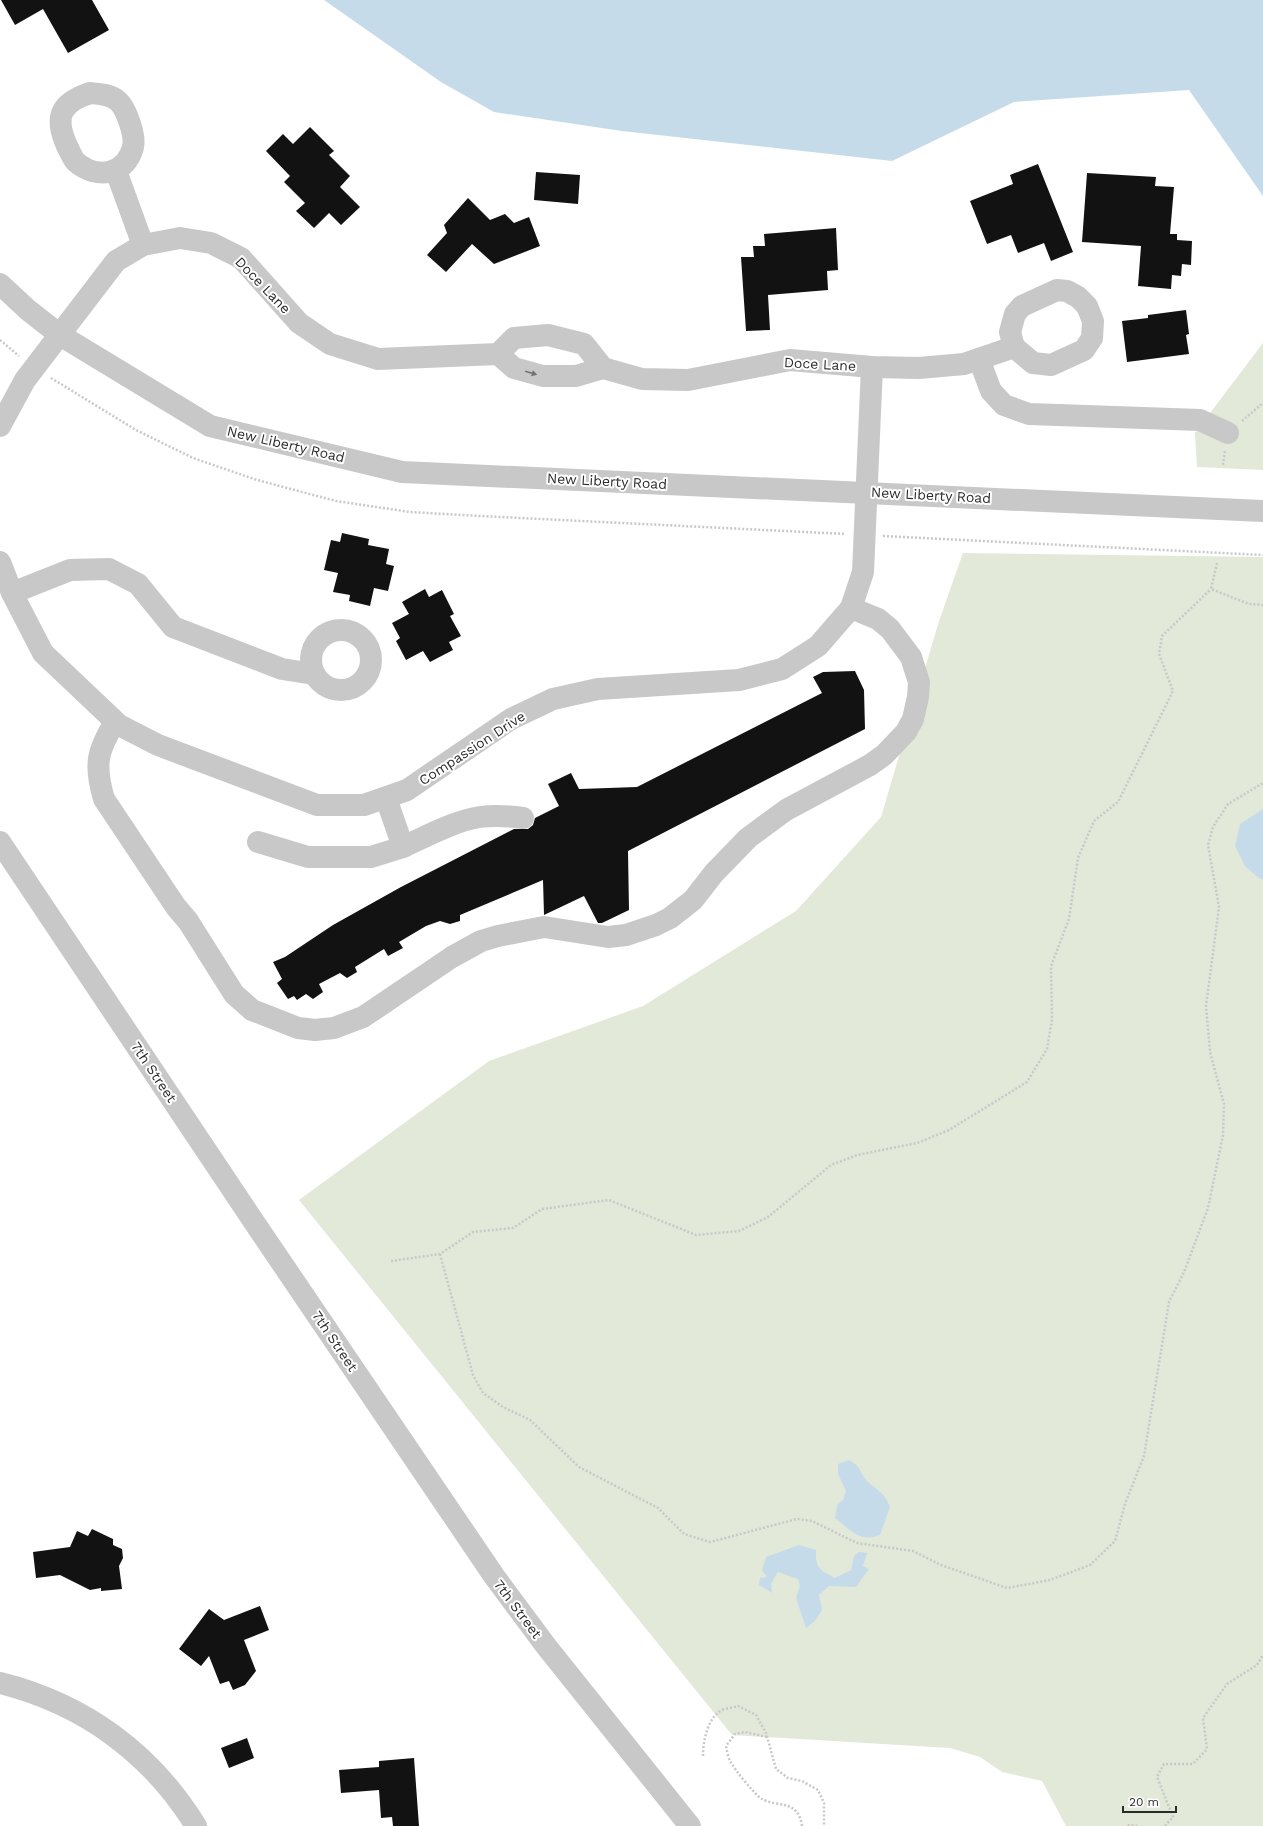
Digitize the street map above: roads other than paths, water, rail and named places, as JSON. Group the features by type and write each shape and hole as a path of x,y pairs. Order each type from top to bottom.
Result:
{"street":[{"path":"116,170 143,245"},
{"name":"Doce Lane","path":"0,426 25,380 116,262 143,245 180,238 211,243 241,258 299,324 330,344 378,359 498,354"},
{"name":"New Liberty Road","path":"0,284 60,335 210,426 402,472 867,492 1263,512"},
{"path":"548,335 584,344 603,368 576,376 543,376 514,368 498,354 514,338 548,335"},
{"name":"Doce Lane","path":"603,368 642,379 688,380 790,360 872,367 919,368 964,364 1014,347"},
{"path":"978,359 991,391 1004,405 1029,414 1200,420 1228,433"},
{"name":"Compassion Drive","path":"0,562 12,593 43,653 119,725 158,746 317,805 364,806 407,790 511,719 553,699 598,689 739,680 782,668 818,646 850,608 863,572 872,367"},
{"path":"12,593 70,570 109,569 138,584 173,627 282,670 314,674"},
{"path":"115,722 102,746 97,765 99,783 104,799 176,907 188,921 234,994 252,1010 284,1024 298,1028 334,1028 363,1017 452,957 482,941 498,936 544,927 608,937 626,935 656,925 670,918 693,900 733,853 748,838 770,820 852,776 884,755 906,732 913,719 918,697 919,682 917,672 911,657 890,629 878,619 850,608"},
{"path":"386,798 403,847"},
{"path":"258,842 308,857 370,857 403,847 439,830 479,818 502,816 523,818"},
{"name":"7th Street","path":"0,842 254,1222 494,1576 546,1646 690,1826"},
{"path":"0,1683 47,1698 114,1735 143,1759 164,1780 182,1802 196,1826"}],"water":[{"path":"324,0 1263,0 1263,196 1189,90 1014,102 892,161 622,131 494,112 441,82"},
{"path":"1263,809 1263,879 1260,879 1245,866 1235,846 1240,824"},
{"path":"849,1460 858,1467 864,1478 883,1495 888,1502 890,1507 880,1535 873,1537 861,1536 851,1531 835,1518 837,1505 843,1500 846,1491 838,1474 838,1464"},
{"path":"799,1545 816,1550 816,1561 820,1568 835,1578 851,1570 854,1556 859,1552 867,1553 863,1566 869,1569 856,1587 829,1586 819,1595 822,1610 815,1621 806,1628 796,1598 800,1586 798,1579 778,1572 771,1584 772,1593 759,1585 760,1578 767,1577 762,1570 766,1557"}]}
